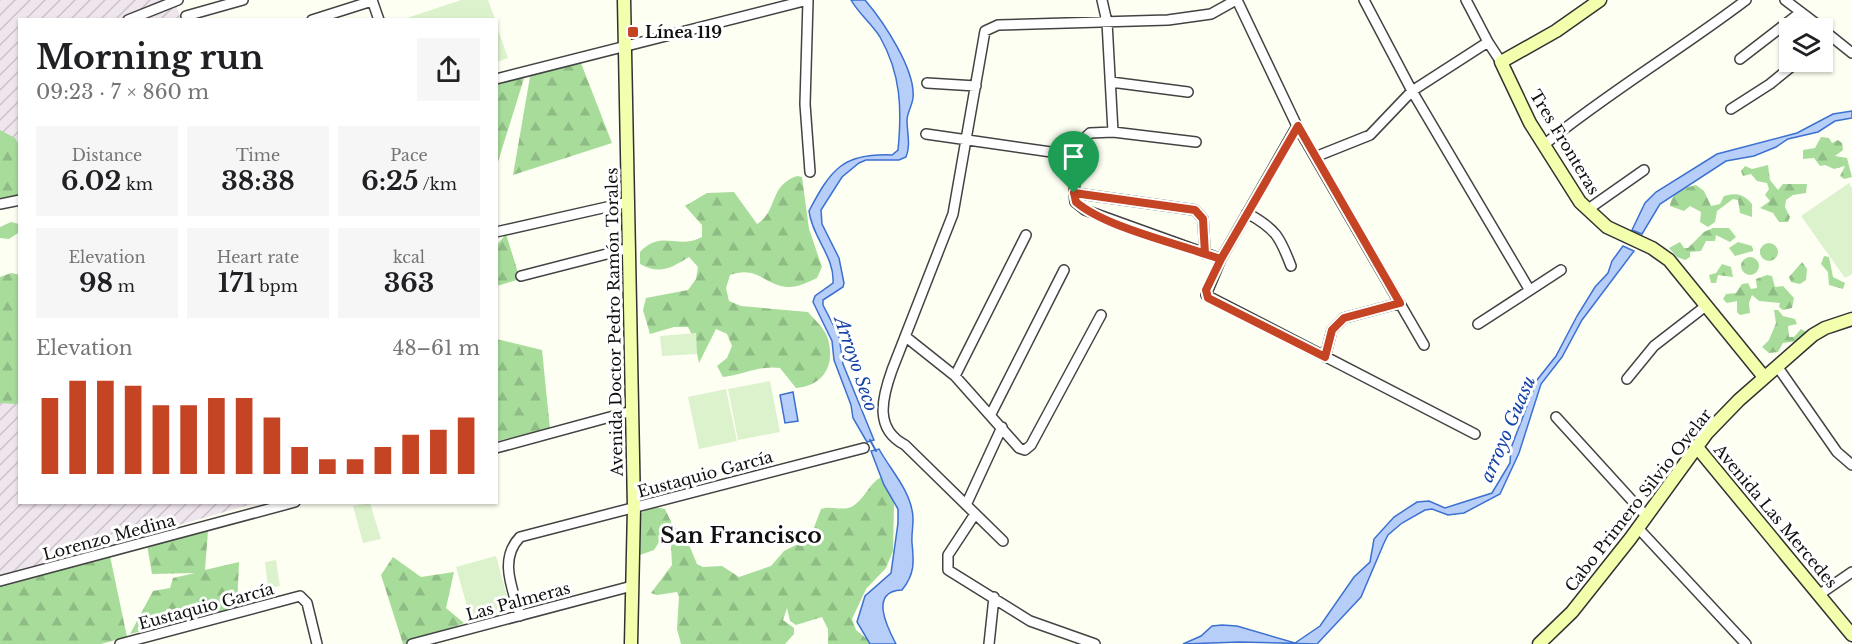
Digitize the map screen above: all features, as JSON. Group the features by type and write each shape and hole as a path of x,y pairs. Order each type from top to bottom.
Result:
{"street":[{"path":"133,18 178,0 186,18 243,0"},
{"path":"318,18 372,0 379,18"},
{"name":"Avenida Doctor Pedro Ramón Torales","path":"624,0 634,508 631,644"},
{"path":"498,78 808,0 805,104 810,172"},
{"path":"1102,0 1107,22 1113,132"},
{"path":"1003,541 905,445 892,438 885,428 884,394 953,214 985,31 998,25 1107,22 1210,14 1236,0 1298,126 1424,345"},
{"path":"1364,0 1412,92 1529,289"},
{"path":"1501,62 1556,31 1600,0"},
{"path":"1545,144 1592,106 1696,38 1746,0"},
{"path":"1785,0 1807,18"},
{"name":"Tres Fronteras","path":"1469,1 1530,123 1580,202 1607,227 1652,248 1670,260 1764,377"},
{"path":"1740,59 1801,12"},
{"path":"1833,40 1852,53"},
{"path":"1315,157 1370,135 1412,92 1488,42"},
{"path":"1731,109 1785,72"},
{"path":"1111,82 1188,92"},
{"path":"927,83 976,86"},
{"path":"1298,126 1221,259 1206,290 1208,298 1475,434"},
{"path":"1196,142 1113,132 1090,133 1084,140 1079,156 1074,193 1076,202 1085,210 1221,259"},
{"path":"926,134 1079,156"},
{"path":"1587,210 1644,170"},
{"path":"1074,193 1195,210 1203,219 1205,254"},
{"path":"0,204 18,200"},
{"path":"498,232 629,202"},
{"path":"1247,213 1269,225 1280,237 1291,267"},
{"path":"955,376 1026,236"},
{"path":"521,276 630,248"},
{"path":"990,414 1064,270"},
{"path":"1478,324 1561,270"},
{"path":"1325,357 1332,330 1344,318 1400,303"},
{"path":"1627,379 1654,346 1707,305"},
{"path":"906,337 955,376 1019,448 1025,450 1031,445 1101,315"},
{"name":"Cabo Primero Silvio Ovelar","path":"1539,644 1572,612 1647,517 1696,446 1764,377 1813,335 1825,328 1852,319"},
{"path":"1777,366 1837,452 1852,465"},
{"path":"498,447 632,411"},
{"path":"1556,417 1647,517"},
{"path":"966,506 1002,427"},
{"name":"Avenida Las Mercedes","path":"1696,446 1852,635"},
{"name":"Eustaquio García","path":"520,616 507,567 511,547 519,537 864,448"},
{"name":"Lorenzo Medina","path":"0,581 288,504"},
{"path":"975,514 948,555 946,563 948,570 1030,621 1079,641 1095,644"},
{"path":"1638,528 1746,644"},
{"path":"1820,594 1852,572"},
{"name":"Las Palmeras","path":"412,644 632,586"},
{"name":"Eustaquio García","path":"120,644 151,640 300,596 307,603 317,644"},
{"path":"989,644 994,597"}],"shaded area":[{"path":"0,0 174,0 181,18 18,18 18,200 0,204"},
{"path":"18,394 18,504 252,504 0,576 0,399"}],"green space":[{"path":"461,0 488,0 495,18 407,18"},
{"path":"498,30 508,58 498,62"},
{"path":"579,58 612,143 513,175 531,71"},
{"path":"526,72 498,162 498,79"},
{"path":"0,130 15,138 18,143 18,202 0,200"},
{"path":"1821,137 1829,138 1832,143 1838,140 1842,143 1843,150 1835,156 1847,158 1852,177 1844,179 1840,176 1845,166 1834,169 1825,165 1820,166 1814,158 1803,159 1803,150 1815,148"},
{"path":"1768,165 1770,180 1778,190 1783,184 1807,184 1806,193 1793,195 1786,200 1785,207 1790,217 1788,222 1779,222 1773,213 1760,208 1770,201 1765,195 1769,189 1767,183 1757,181 1751,174 1743,176 1741,171 1745,166 1752,169"},
{"path":"797,176 802,177 809,229 822,267 817,278 789,287 781,286 755,274 740,273 730,275 726,288 729,301 741,306 808,312 826,334 829,344 829,362 822,377 815,383 796,388 780,368 766,368 723,377 717,366 727,358 732,346 727,334 716,329 699,363 694,339 688,327 674,327 650,334 643,310 646,298 688,290 696,279 698,267 689,257 671,267 654,269 640,264 640,252 655,242 685,242 702,237 702,225 685,206 707,193 734,192 757,224 768,212 782,186"},
{"path":"1849,183 1852,188 1852,274 1845,278 1801,216"},
{"path":"1696,185 1704,191 1711,206 1720,204 1724,196 1728,195 1735,194 1745,198 1752,204 1752,217 1740,213 1738,200 1733,199 1717,211 1715,222 1708,227 1700,222 1701,212 1690,206 1684,211 1670,206 1673,197 1679,191"},
{"path":"11,222 18,224 18,233 9,239 0,238 0,227"},
{"path":"1713,228 1729,228 1736,237 1730,242 1716,235 1715,241 1706,241 1701,251 1690,252 1690,257 1685,260 1677,257 1669,248 1680,242 1684,248 1688,248 1704,232"},
{"path":"506,234 520,279 498,286 498,244"},
{"path":"1738,242 1752,246 1753,251 1735,256 1729,248"},
{"path":"1769,243 1775,246 1778,252 1775,258 1769,261 1763,258 1760,252 1763,246"},
{"path":"1824,256 1829,257 1833,277 1845,283 1843,289 1829,285 1828,272 1821,264"},
{"path":"1750,257 1756,260 1759,266 1756,272 1750,275 1744,272 1741,266 1744,260"},
{"path":"1802,262 1807,269 1806,280 1800,284 1791,282 1789,277"},
{"path":"1722,264 1731,267 1733,277 1718,275 1716,283 1711,283 1709,275 1716,273"},
{"path":"11,273 18,275 18,404 0,403 0,277"},
{"path":"1767,275 1772,276 1775,287 1783,286 1794,298 1792,308 1783,310 1779,307 1780,303 1759,301 1752,295 1749,303 1750,313 1740,315 1737,312 1737,301 1727,303 1723,299 1726,294 1736,293 1742,284 1748,283 1751,289 1757,288 1756,279"},
{"path":"1774,310 1778,310 1783,316 1795,319 1797,324 1788,326 1789,337 1794,337 1801,329 1808,333 1799,341 1783,343 1778,352 1769,353 1762,347 1769,340 1776,323"},
{"path":"696,333 697,354 662,356 660,336"},
{"path":"498,339 542,350 550,429 498,441"},
{"path":"770,381 780,432 738,440 728,389"},
{"path":"726,389 737,441 699,449 688,397"},
{"path":"887,475 894,505 893,551 886,568 866,589 852,619 856,630 873,644 828,644 828,629 822,617 796,625 790,621 787,608 783,620 794,628 794,634 785,644 681,644 677,629 679,597 677,592 657,595 651,593 672,565 671,546 661,539 654,550 637,556 639,515 642,512 651,508 665,509 673,526 685,535 697,564 703,567 722,566 739,577 771,566 784,551 810,538 821,509 853,506 876,480"},
{"path":"370,504 381,539 363,543 353,506"},
{"path":"208,531 205,570 239,562 237,607 130,634 153,591 170,588 173,578 195,573 152,574 147,545"},
{"path":"110,556 127,637 101,644 0,644 0,586"},
{"path":"496,556 511,610 471,621 456,567"},
{"path":"393,557 421,577 454,572 446,608 464,623 413,644 403,644 381,575"},
{"path":"276,560 280,586 268,588 265,562"}],"water":[{"path":"851,0 865,0 881,20 904,60 913,87 913,98 907,117 909,143 906,157 899,160 866,160 859,163 842,177 821,210 822,224 839,258 844,283 843,287 823,300 823,305 839,336 843,364 874,440 867,442 853,418 851,405 834,360 832,341 813,302 815,296 833,283 833,274 831,264 814,230 809,211 824,184 840,166 861,157 892,155 898,150 900,106 892,64 880,37"},
{"path":"1852,111 1852,118 1835,121 1818,132 1788,139 1754,156 1726,161 1660,204 1642,234 1632,230 1645,203 1656,192 1717,154 1797,133 1833,114"},
{"path":"1623,246 1634,251 1582,320 1562,357 1541,384 1519,453 1500,494 1464,513 1448,515 1432,509 1425,510 1402,523 1388,535 1361,597 1317,644 1239,642 1183,644 1201,636 1212,626 1222,625 1237,626 1295,643 1320,626 1354,577 1370,562 1374,539 1394,517 1417,502 1429,501 1445,508 1492,493 1510,463 1511,448 1537,380 1556,356 1577,316 1595,287 1608,273 1612,261"},
{"path":"793,392 798,421 785,423 780,395"},
{"path":"879,449 907,494 913,514 911,573 902,590 886,596 883,603 885,620 896,644 870,644 857,622 865,596 891,573 898,523 898,509 884,485 871,451"}],"waterway":[{"name":"Arroyo Seco","path":"870,440 876,451"}],"place":[{"name":"Línea 119","path":"633,32"}],"district":[{"name":"San Francisco","path":"741,535"}],"route":[{"path":"1074,193 1076,202 1085,210 1110,221 1205,254 1221,259 1206,290 1208,298 1325,357 1332,330 1344,318 1400,303 1298,126 1221,259 1205,254 1203,219 1195,210 1074,193"}],"water label":[{"name":"arroyo Guasu","path":"1508,429"}]}
